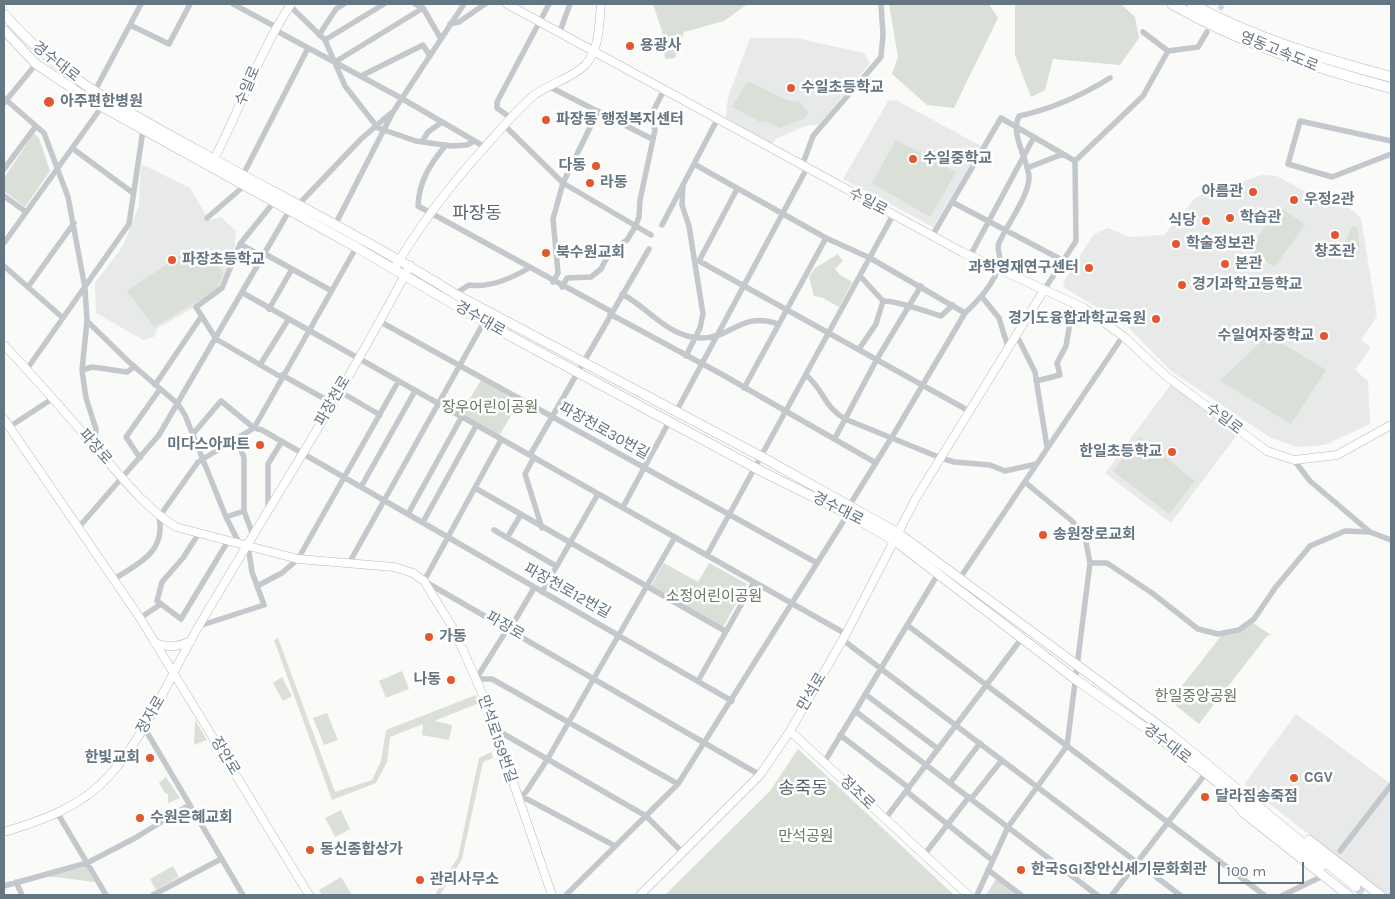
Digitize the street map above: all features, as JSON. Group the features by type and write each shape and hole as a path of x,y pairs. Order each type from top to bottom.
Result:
{"highway":[{"name":"영동고속도로","path":"1172,4 1258,45 1327,71 1391,88"},
{"name":"영동고속도로","path":"1192,4 1258,34 1334,61 1391,77"}],"main road":[{"name":"경수대로","path":"4,14 25,38 72,77 95,92 105,103 212,163 244,186 356,247 484,322 669,422 759,462"},
{"name":"경수대로","path":"4,30 36,64 90,100 105,103"},
{"name":"경수대로","path":"126,115 143,130 212,163 243,175 410,265 455,294 676,412 759,462 897,537"},
{"name":"경수대로","path":"850,512 870,520 872,518 924,557 960,578 1228,779 1352,891"},
{"name":"경수대로","path":"924,557 938,574 1075,679 1110,702 1218,782 1352,891"},
{"path":"1110,702 1113,700 1123,708 1133,708"},
{"path":"1228,779 1236,782 1380,895"},
{"path":"1218,782 1244,813 1323,876 1352,891"}],"street":[{"path":"90,100 142,4"},
{"path":"130,25 169,44 190,4"},
{"path":"233,4 485,147"},
{"path":"319,35 336,9 344,4"},
{"path":"384,4 325,40 345,86 376,125 385,130 404,138 446,145 467,146 474,141"},
{"path":"415,4 423,8 442,38"},
{"path":"335,225 401,98 464,4"},
{"path":"450,24 459,22 485,4"},
{"name":"수일로","path":"507,4 932,236 997,269 1076,304 1123,336 1166,376 1267,451 1294,460 1337,455 1391,426"},
{"path":"511,118 498,108 497,102 537,22 549,4"},
{"path":"559,34 570,4"},
{"path":"394,270 430,213 466,167 504,125 534,96 585,65 594,52 599,34 600,4"},
{"path":"676,412 700,364 783,213 804,167 813,136 880,57 883,35 880,4"},
{"name":"수일로","path":"212,163 276,28 290,5 325,40"},
{"path":"335,62 423,8"},
{"path":"1143,32 1168,51 1198,47 1206,32"},
{"path":"361,76 423,45 430,56"},
{"path":"243,175 308,48"},
{"path":"1044,290 1076,241 1074,161 1143,96 1168,51"},
{"name":"경수대로","path":"5,101 36,64"},
{"path":"566,895 678,784 850,512 876,463 965,313 982,297 1000,262 998,246 1026,190 1029,178 1016,127 1019,116 1042,111 1085,94 1110,78"},
{"path":"550,87 652,139"},
{"path":"558,273 568,278 591,277 602,268 607,257 614,249 627,240 635,227 639,217 640,200 655,130 650,116 664,90"},
{"path":"5,101 44,133 74,223 85,288 87,321 82,370 86,398 96,429 94,445"},
{"path":"4,243 105,103"},
{"path":"553,282 558,273 553,219 563,183 598,111"},
{"path":"298,205 376,125 393,112"},
{"path":"932,236 1001,118 1074,161"},
{"path":"662,225 717,120"},
{"path":"1391,141 1300,121 1288,164 1332,177 1391,154"},
{"path":"423,140 428,132 442,122"},
{"path":"504,125 563,183 651,235"},
{"path":"4,169 36,126"},
{"path":"27,369 130,224 143,130"},
{"path":"970,256 1034,137"},
{"path":"446,145 431,162 418,193 418,206 835,438 876,463"},
{"path":"72,148 133,193"},
{"path":"1027,168 1063,154"},
{"path":"694,164 826,238 870,258 921,286 965,313"},
{"path":"207,218 244,186"},
{"path":"683,186 682,205 690,226 703,314 700,328 686,356"},
{"path":"737,189 698,260 969,411"},
{"path":"4,196 26,212"},
{"path":"274,202 240,244 222,288 196,307 216,339 260,366 332,402"},
{"path":"952,202 1064,261"},
{"path":"79,527 159,435 289,211"},
{"path":"707,555 893,215"},
{"path":"28,287 74,223"},
{"path":"744,388 826,238"},
{"path":"114,579 147,558 154,550 161,526 159,517 202,459 254,428 330,290 361,239"},
{"path":"240,244 330,290"},
{"path":"542,528 526,474 532,456 551,416 649,249"},
{"name":"파장천로","path":"248,545 358,359 410,265"},
{"path":"4,266 63,318"},
{"name":"경수대로","path":"455,294 469,285 479,286 516,276 529,268"},
{"path":"269,309 292,269"},
{"path":"860,276 883,301 900,303 941,316 953,305"},
{"path":"562,287 568,278"},
{"path":"835,438 876,359 921,286"},
{"name":"만석로","path":"640,895 760,775 790,731 844,637 941,458 1044,290"},
{"path":"243,293 461,418 793,603 844,637 956,725 1180,895"},
{"path":"622,294 649,311 661,324 674,331 695,337 717,336 745,322 755,320 765,320 778,324"},
{"path":"982,297 999,318 1008,347"},
{"path":"859,349 876,324 883,301"},
{"path":"1036,381 1060,375 1057,364 1066,346 1072,312 1076,304"},
{"path":"140,458 126,437 202,317"},
{"path":"260,366 288,320"},
{"path":"87,321 134,367 178,404 185,415 226,518 238,543"},
{"name":"파장천로30번길","path":"379,321 817,563"},
{"path":"348,564 484,322"},
{"path":"1016,334 1030,359 1036,381 1047,447"},
{"path":"960,578 1005,510 1026,483 1047,447 1123,336"},
{"name":"파장로","path":"4,345 159,517 176,527 298,559 394,567 413,573 760,775"},
{"path":"82,370 92,367 127,372 134,367"},
{"path":"806,375 823,394 832,411 845,419 941,458 954,462 990,465 1006,471 1036,464"},
{"path":"257,586 282,573 298,559 398,382"},
{"path":"339,391 380,415"},
{"path":"361,487 415,391"},
{"path":"9,427 52,399"},
{"name":"파장천로12번길","path":"193,434 222,401 254,428 262,430 282,441 732,701"},
{"path":"408,514 461,418"},
{"name":"장안로","path":"4,419 140,618 309,895"},
{"path":"623,507 669,422"},
{"path":"423,522 476,426"},
{"path":"235,438 244,457 244,511 253,536"},
{"path":"424,581 501,440"},
{"path":"268,514 268,464 282,441"},
{"path":"1294,460 1310,481 1370,532"},
{"path":"977,895 1008,827 1068,746 1090,563 1084,537 1072,521 1026,483"},
{"path":"475,488 520,516 648,586 725,631"},
{"path":"542,592 598,494"},
{"path":"226,518 244,511"},
{"path":"507,538 520,516"},
{"path":"494,530 556,566"},
{"path":"1090,563 1107,563 1152,593 1198,629 1218,634 1239,630 1254,619 1275,588 1310,546 1345,531 1370,532 1391,540"},
{"path":"199,534 162,582 157,601 181,618 228,541"},
{"path":"518,799 526,792 547,760 675,538"},
{"path":"199,626 264,605 252,572 248,545"},
{"name":"정자로","path":"4,832 58,814 99,786 110,776 144,728 191,640 248,545"},
{"path":"824,761 938,574"},
{"name":"만석로159번길","path":"424,581 453,628 476,679 552,895"},
{"path":"698,681 754,582"},
{"name":"만석로159번길","path":"476,679 534,588"},
{"path":"140,618 161,604"},
{"path":"907,625 1264,895"},
{"path":"885,819 1022,638"},
{"path":"155,643 167,647 178,647 191,640"},
{"path":"476,679 492,679 678,784"},
{"path":"163,694 170,689 184,690"},
{"path":"865,694 938,749"},
{"path":"855,711 1097,895"},
{"path":"144,728 243,895"},
{"path":"495,729 646,816 683,853"},
{"name":"정조로","path":"790,731 968,895"},
{"path":"840,735 908,789 948,826 992,860"},
{"path":"950,782 980,743"},
{"path":"924,855 1002,760"},
{"path":"1112,895 1206,773"},
{"path":"1340,851 1391,785"},
{"name":"만석로159번길","path":"518,799 527,799 615,846"},
{"path":"4,886 87,863 135,838 189,805"},
{"path":"58,814 106,895"},
{"path":"154,895 221,859"},
{"path":"988,870 1021,895"},
{"path":"1284,895 1323,876"},
{"path":"16,882 22,895"}],"shaded area":[{"name":"수일초등학교","path":"750,38 796,38 864,53 870,63 820,124 805,126 776,139 768,148 725,121 728,97"},
{"name":"수일중학교","path":"896,100 981,146 933,227 843,179 888,101"},
{"name":"파장초등학교","path":"141,164 190,188 209,220 221,217 236,231 234,252 221,287 196,306 158,328 154,337 143,340 96,313 95,283 123,246 139,205"},
{"name":"경기과학고등학교","path":"1262,175 1277,176 1328,204 1340,200 1361,218 1377,316 1361,340 1371,347 1355,370 1368,381 1370,424 1325,445 1297,447 1271,438 1171,371 1128,327 1065,288 1063,283 1093,235 1108,228 1129,237 1164,235 1196,197"},
{"name":"한일초등학교","path":"1172,383 1240,431 1171,523 1105,473"},
{"path":"1296,714 1391,784 1391,895 1387,895 1244,784"}],"green space":[{"path":"653,4 763,4 746,5 724,21 684,32 675,58 665,59 662,31"},
{"path":"889,4 989,4 998,18 954,108 927,105 892,74 898,57"},
{"path":"1015,4 1121,4 1135,17 1139,38 1120,65 1053,59 1045,90 1031,97 1015,55"},
{"path":"748,81 786,100 800,102 808,112 805,118 779,128 766,121 760,122 732,107"},
{"path":"34,133 39,138 50,171 25,207 4,191 4,178"},
{"path":"896,140 956,172 930,217 872,183"},
{"path":"1280,207 1305,225 1274,267 1249,249"},
{"path":"1353,226 1357,228 1360,246 1356,256 1341,250"},
{"path":"208,252 223,273 217,290 154,327 127,291 182,254 185,258"},
{"path":"838,254 843,261 835,269 840,275 852,282 839,307 823,298 814,296 809,277 815,268"},
{"path":"1268,335 1326,370 1291,424 1220,381"},
{"name":"장우어린이공원","path":"481,380 519,402 499,436 461,414"},
{"path":"1139,437 1195,481 1169,514 1113,471"},
{"name":"소정어린이공원","path":"664,563 698,582 709,563 747,584 723,627 651,586"},
{"name":"한일중앙공원","path":"1253,623 1271,635 1267,636 1199,724 1170,701 1221,636 1239,633"},
{"path":"278,638 335,792 372,780 381,761 386,730 476,695 479,703 434,721 452,725 449,740 422,735 423,724 390,737 387,762 376,783 332,800 274,640"},
{"path":"402,671 409,689 386,698 379,681"},
{"path":"282,677 292,696 283,701 273,683"},
{"path":"327,713 338,740 324,745 313,718"},
{"path":"195,720 207,740 194,745"},
{"name":"만석공원","path":"798,749 954,895 665,895 770,791"},
{"path":"491,752 493,758 483,762 462,859 440,895 435,895 458,857 479,758"},
{"path":"166,777 180,798 168,803 168,794 165,793 159,783"},
{"path":"341,810 350,829 335,837 325,818"},
{"path":"173,866 179,877 156,890 150,879"},
{"path":"86,867 95,882 46,876"},
{"path":"341,877 352,895 322,895 319,890"},
{"path":"996,879 1016,895 986,895"}],"tunnel":[{"path":"1215,17 1223,4"},
{"path":"1356,887 1367,895"}],"place":[{"name":"용광사","path":"630,46"},
{"name":"수일초등학교","path":"791,88"},
{"name":"아주편한병원","path":"49,102"},
{"name":"파장동 행정복지센터","path":"546,120"},
{"name":"수일중학교","path":"913,159"},
{"name":"다동","path":"596,166"},
{"name":"라동","path":"590,183"},
{"name":"아름관","path":"1253,192"},
{"name":"우정2관","path":"1294,200"},
{"name":"학습관","path":"1230,218"},
{"name":"식당","path":"1206,221"},
{"name":"창조관","path":"1335,235"},
{"name":"학술정보관","path":"1176,244"},
{"name":"북수원교회","path":"546,253"},
{"name":"파장초등학교","path":"172,260"},
{"name":"본관","path":"1225,264"},
{"name":"과학영재연구센터","path":"1089,268"},
{"name":"경기과학고등학교","path":"1182,285"},
{"name":"경기도융합과학교육원","path":"1156,319"},
{"name":"수일여자중학교","path":"1324,336"},
{"name":"미다스아파트","path":"260,445"},
{"name":"한일초등학교","path":"1172,452"},
{"name":"송원장로교회","path":"1043,535"},
{"name":"가동","path":"429,637"},
{"name":"나동","path":"451,680"},
{"name":"한빛교회","path":"150,758"},
{"name":"CGV","path":"1294,778"},
{"name":"달라짐송죽점","path":"1205,797"},
{"name":"수원은혜교회","path":"140,818"},
{"name":"동신종합상가","path":"310,850"},
{"name":"한국SGI장안신세기문화회관","path":"1021,870"},
{"name":"관리사무소","path":"420,880"}],"district":[{"name":"파장동","path":"477,214"},
{"name":"송죽동","path":"803,789"}]}
